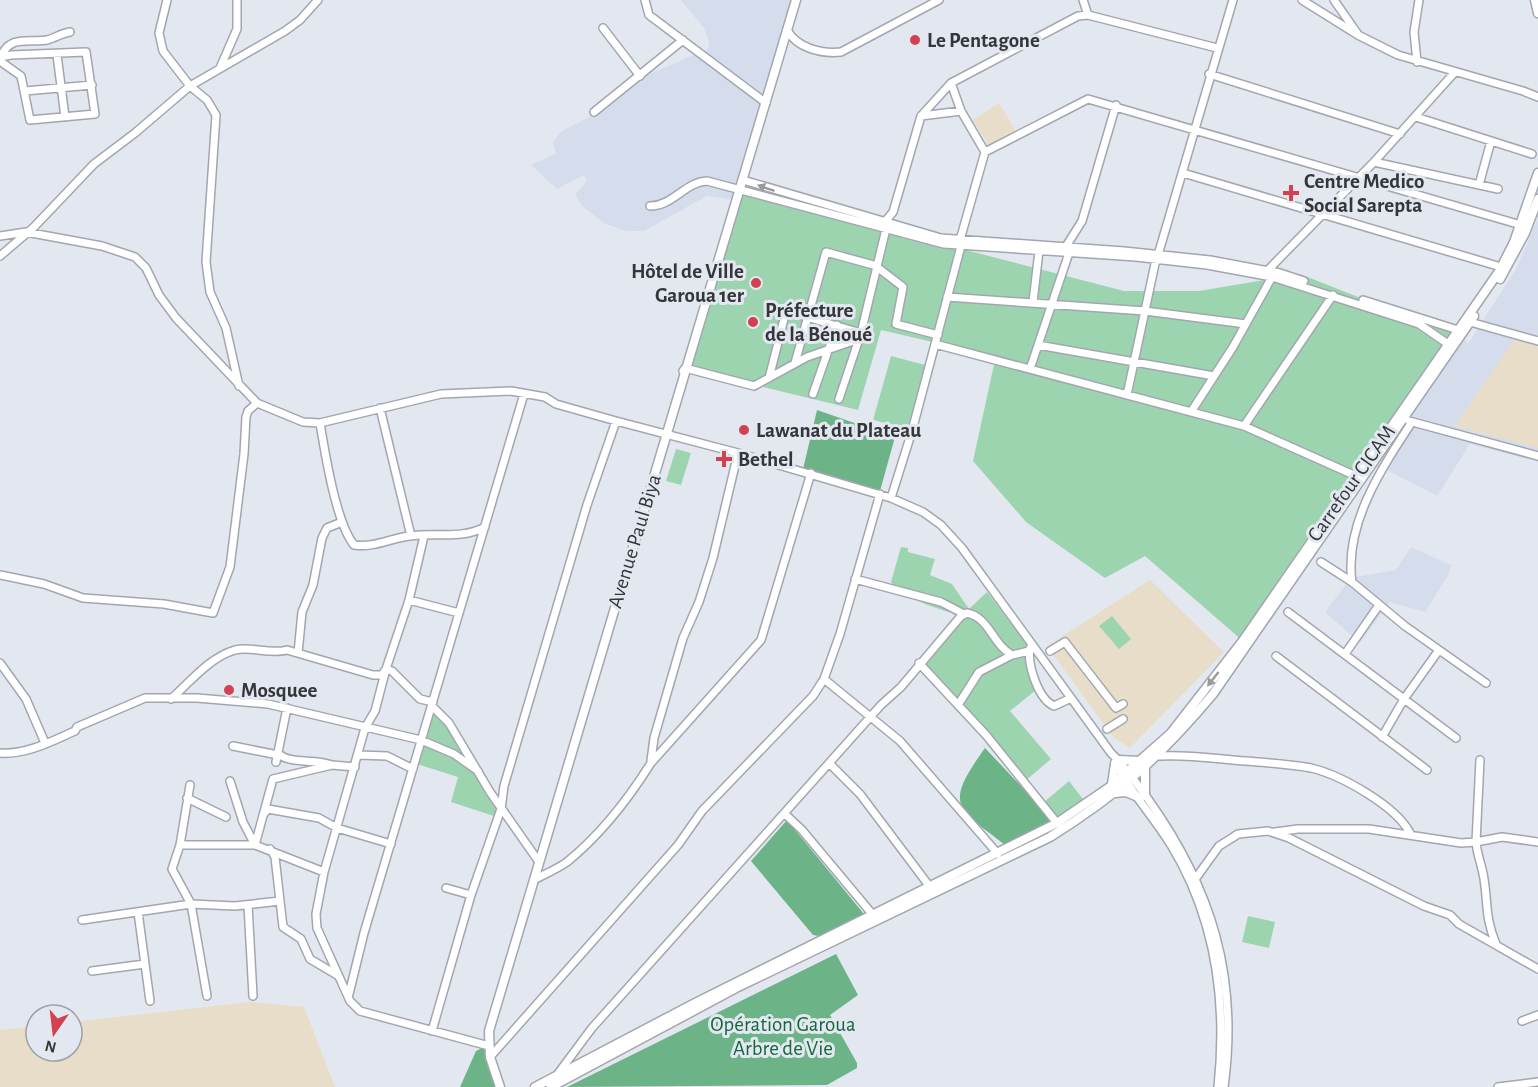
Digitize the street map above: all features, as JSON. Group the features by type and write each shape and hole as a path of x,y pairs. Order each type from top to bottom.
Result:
{"main road":[{"name":"Avenue Paul Biya","path":"501,1086 490,1057 489,1031 796,0"},
{"path":"1534,0 1538,13"},
{"name":"Carrefour CICAM","path":"1113,789 1143,765 1171,734 1242,642 1458,330 1501,267 1521,225 1538,173"},
{"path":"551,1087 738,987 1037,843 1113,789 1117,762 1143,765 1159,756 1231,670 1408,420 1516,254 1538,199"},
{"path":"535,1087 697,1002 998,854 1057,823 1113,789 1142,796 1143,765"}],"street":[{"path":"167,0 159,40 163,51 190,86 207,100 216,116 207,262 210,292 226,328 239,386"},
{"path":"220,68 237,29 237,0"},
{"path":"0,256 34,227 94,164 190,86 285,31 300,20 318,0"},
{"path":"645,0 649,15 766,103"},
{"path":"786,30 796,43 823,52 841,52 939,0"},
{"path":"1083,0 1088,15"},
{"path":"1127,395 1157,257 1196,128 1209,74 1233,0"},
{"path":"1302,0 1380,47 1417,62 1538,92"},
{"path":"1313,7 1319,0"},
{"path":"1334,0 1358,35"},
{"path":"1417,62 1414,33 1419,0"},
{"path":"839,399 860,336 885,226 894,212 921,116 951,83 1020,44 1078,16 1088,15 1217,48"},
{"path":"603,28 640,76"},
{"path":"0,59 6,49 26,39 47,40 70,32"},
{"path":"594,112 683,40"},
{"path":"782,47 796,43"},
{"path":"88,54 95,114 29,119 25,91 18,72 0,59 88,54"},
{"path":"57,55 65,117"},
{"path":"1191,412 1246,324 1270,274 1322,214 1374,162 1455,72"},
{"path":"1209,74 1400,134"},
{"path":"891,498 938,335 985,152 961,111 953,94 951,83"},
{"path":"25,91 92,85"},
{"path":"1523,90 1538,97"},
{"path":"985,152 1088,99 1196,128 1521,225"},
{"path":"1030,369 1067,251 1082,221 1116,105"},
{"path":"921,116 961,111"},
{"path":"1416,117 1532,154"},
{"path":"1479,185 1491,141"},
{"path":"1374,162 1498,189"},
{"path":"1183,173 1501,267"},
{"path":"743,180 944,244 960,243 1210,260 1270,274 1458,330"},
{"path":"650,206 666,204 700,181 960,243 1039,251 1067,251"},
{"path":"894,212 899,227"},
{"path":"0,236 26,232 102,246 135,257 146,268 166,306 239,386 257,403 303,422 320,423 441,394 511,391 545,397 556,404 616,422 738,453 880,494 922,512 955,540 1030,648 1071,698 1180,846 1196,878 1216,935 1226,994 1228,1032 1224,1087"},
{"path":"1033,302 1039,251"},
{"path":"795,363 826,252 877,266 903,287 896,324 938,335"},
{"path":"1270,274 1419,324 1448,344"},
{"path":"1244,426 1333,295"},
{"path":"948,297 1145,311 1246,324"},
{"path":"769,378 786,311 837,325 860,336"},
{"path":"1470,322 1538,341"},
{"path":"813,394 837,325"},
{"path":"686,368 754,386 795,363 860,336"},
{"path":"935,344 1244,426 1356,476"},
{"path":"1038,345 1214,376"},
{"path":"349,994 413,768 524,394"},
{"path":"0,575 44,584 83,598 164,604 213,613 224,588 232,557 246,417 257,403"},
{"path":"380,408 411,536"},
{"path":"1352,582 1352,542 1357,522 1408,420 1538,456"},
{"path":"432,1031 471,895 501,809 504,786 580,526 616,422"},
{"path":"320,423 342,522 348,538 354,545 375,545 411,536 472,533 485,526"},
{"path":"651,763 654,738 684,638 699,602 713,558 738,453"},
{"path":"534,880 564,864 591,838 639,782 651,763 760,640 811,474"},
{"path":"490,1057 678,845 702,811 813,696 824,679 880,494"},
{"path":"298,653 302,612 313,585 322,538 327,528 342,522"},
{"path":"424,536 409,600 375,711 365,728 324,872 316,922 337,975 349,994 353,1006 360,1011 489,1046"},
{"path":"1321,562 1352,582 1379,605 1486,683"},
{"path":"855,579 941,602 964,614 972,614 978,618 1002,648 1012,654"},
{"path":"409,600 459,613"},
{"path":"1346,654 1379,605"},
{"path":"1288,612 1456,738"},
{"path":"556,1076 592,1028 786,815 829,763 964,614"},
{"path":"1050,651 1065,642 1116,708 1123,704"},
{"path":"958,705 979,672 1012,654 1030,648"},
{"path":"1030,648 1033,672 1046,701 1054,706 1071,698"},
{"path":"171,699 207,666 236,650 280,652 287,650 373,675 382,675 386,669"},
{"path":"1382,737 1404,699 1439,650"},
{"path":"1276,656 1428,770"},
{"path":"0,663 26,699 45,743"},
{"path":"919,663 958,705 1057,823"},
{"path":"386,669 397,675 420,699 432,704 449,723 501,809 539,861"},
{"path":"824,679 900,741 998,854"},
{"path":"0,753 20,752 45,743 105,713 145,698 197,698 287,708 422,741 454,754 478,771"},
{"path":"277,757 287,708"},
{"path":"1107,729 1123,719"},
{"path":"233,746 286,759 320,760 332,765 355,767"},
{"path":"358,756 382,755 413,768"},
{"path":"1159,756 1193,756 1320,771 1351,785 1398,816 1410,833"},
{"path":"1480,760 1476,855 1484,878 1487,922 1496,945"},
{"path":"829,763 860,794 930,887"},
{"path":"255,845 273,779 332,765"},
{"path":"230,781 243,822 255,845"},
{"path":"190,785 180,844 172,870 191,904 207,996"},
{"path":"1142,796 1201,891 1218,982 1222,1033 1218,1087"},
{"path":"187,798 226,817"},
{"path":"262,817 268,809 319,818 337,828 391,844"},
{"path":"786,815 802,830 873,915"},
{"path":"1196,878 1219,846 1235,836 1262,831 1315,828 1410,833 1461,843 1502,837 1538,842"},
{"path":"1275,832 1424,906 1450,915 1459,924 1538,969"},
{"path":"180,844 255,845 324,872"},
{"path":"270,849 275,857 285,930 301,939 310,959 337,975"},
{"path":"446,888 471,895"},
{"path":"82,920 191,904 248,905 280,901"},
{"path":"248,905 253,996"},
{"path":"138,912 150,1001"},
{"path":"92,971 145,964"},
{"path":"1522,1022 1538,1016"},
{"path":"1498,1087 1538,1082"}],"shaded area":[{"path":"681,0 796,0 735,200 707,196 644,231 626,231 604,223 582,206 575,194 587,181 584,175 557,189 531,165 556,153 553,143 560,132 607,108 649,74 708,49 709,41 704,28"},
{"path":"999,103 1018,135 991,149 973,120"},
{"path":"1538,218 1538,462 1470,444 1437,496 1383,468 1367,464 1460,329 1468,344 1516,269"},
{"path":"1514,340 1538,346 1538,448 1455,426"},
{"path":"1411,547 1451,565 1448,576 1425,612 1390,602 1360,643 1325,612 1351,578 1396,570"},
{"path":"1150,580 1224,652 1130,748 1114,738 1047,646"},
{"path":"250,1002 304,1007 335,1087 0,1087 0,1030 24,1027 24,1063 84,1063 84,1021"}],"green space":[{"path":"738,191 1124,291 1199,291 1300,274 1381,306 1460,329 1244,642 1145,556 1105,578 1026,522 973,461 995,360 881,330 858,410 685,368"},
{"path":"891,356 929,366 911,430 873,420"},
{"path":"817,410 895,437 880,491 803,469"},
{"path":"676,449 691,453 681,485 666,481"},
{"path":"901,547 908,548 908,552 935,559 930,575 952,584 969,609 987,592 1033,652 1036,690 1010,711 1051,759 1024,782 922,665 965,616 914,599 891,582"},
{"path":"1112,616 1131,639 1119,649 1099,626"},
{"path":"432,706 440,712 501,809 497,817 451,802 458,777 417,764"},
{"path":"985,748 1054,821 1009,848 977,824 961,805 960,795 963,783"},
{"path":"1069,781 1086,803 1056,820 1043,803"},
{"path":"787,820 868,919 825,937 813,935 751,861"},
{"path":"1248,916 1275,922 1269,948 1242,942"},
{"name":"Opération Garoua Arbre de Vie","path":"836,954 858,995 830,1015 857,1063 857,1068 827,1085 567,1087"},
{"path":"482,1048 487,1050 487,1061 496,1087 460,1087 476,1051"}],"place":[{"name":"Le Pentagone","path":"915,40"},
{"name":"Centre Medico Social Sarepta","path":"1291,193"},
{"name":"Hôtel de Ville Garoua 1er","path":"756,283"},
{"name":"Préfecture de la Bénoué","path":"753,322"},
{"name":"Lawanat du Plateau","path":"744,430"},
{"name":"Bethel","path":"724,459"},
{"name":"Mosquee","path":"229,690"}]}
